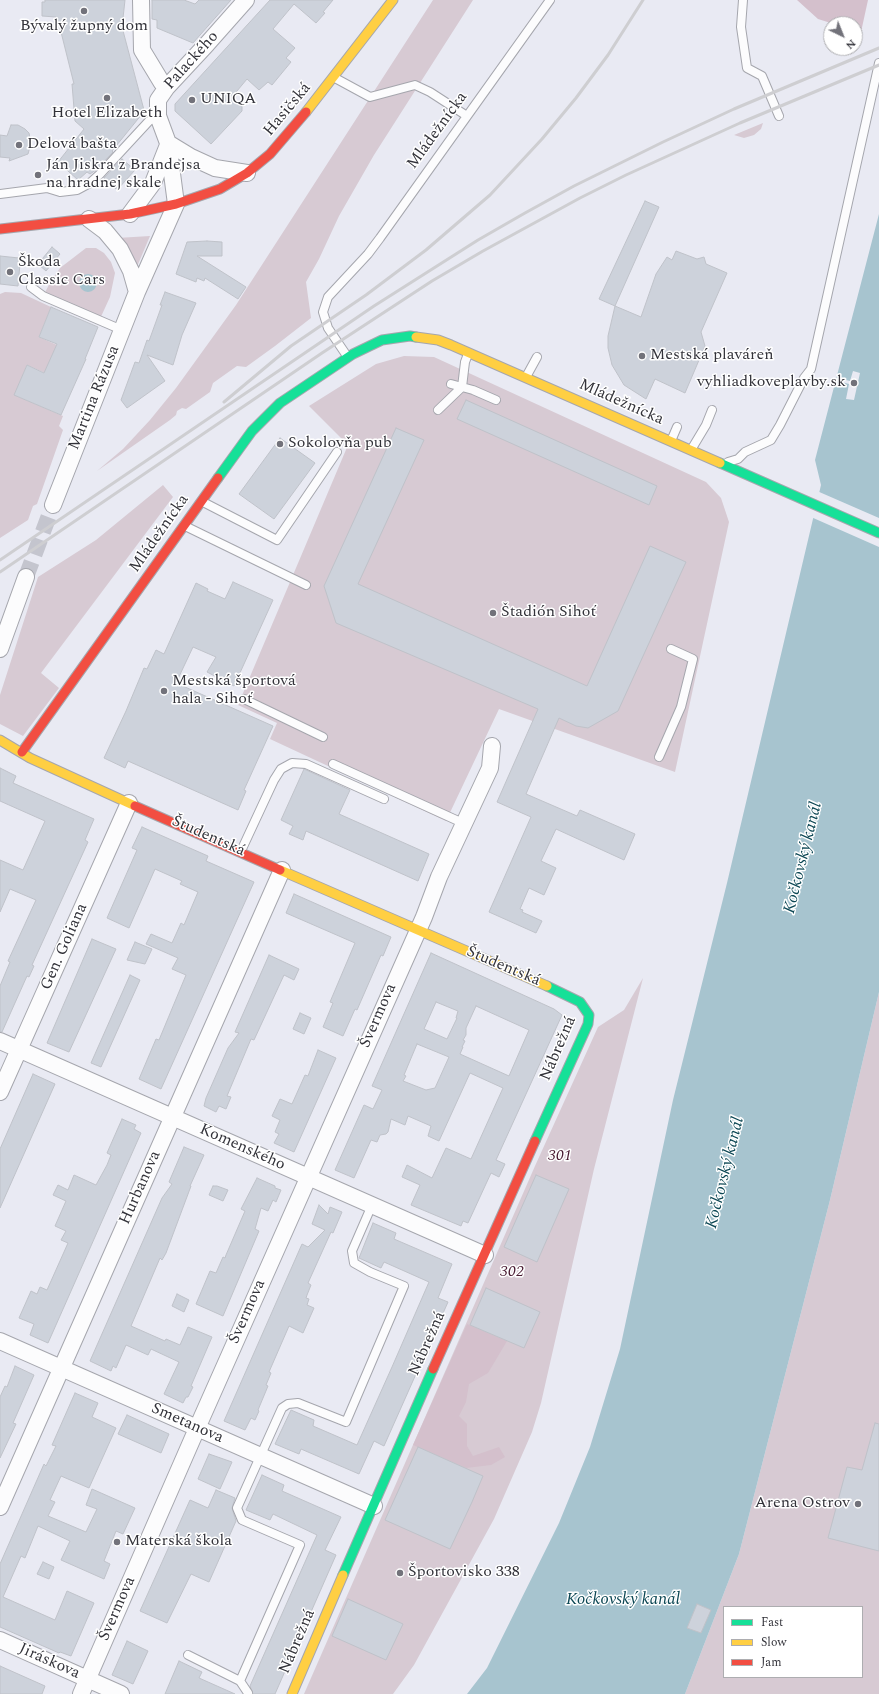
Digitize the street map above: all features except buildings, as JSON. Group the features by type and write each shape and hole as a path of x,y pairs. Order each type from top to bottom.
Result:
{"street":[{"path":"141,0 142,50 162,83"},
{"name":"Palackého","path":"162,125 158,100 167,86 246,0"},
{"name":"Hasičská","path":"0,229 130,214 176,204 220,189 247,173 270,154 298,123 393,0"},
{"path":"162,125 191,158 215,168 247,173"},
{"path":"162,125 176,204"},
{"path":"130,214 154,183 162,125"},
{"name":"Martina Rázusa","path":"53,504 137,292 176,204"},
{"path":"89,219 105,231 120,249 131,271 137,292"},
{"name":"Mládežnícka","path":"22,752 252,431 280,403 348,357 368,345 382,340 410,336 438,340 526,377 879,533"},
{"path":"0,631 24,581 0,649"},
{"name":"Študentská","path":"0,740 22,752 241,852 572,997 586,1008"},
{"path":"417,930 426,911 438,877 465,824 490,768 492,746"},
{"name":"Gen. Goliana","path":"0,1092 130,802"},
{"name":"Hurbanova","path":"0,1507 282,870"},
{"name":"Švermova","path":"81,1694 417,930"},
{"name":"Nábrežná","path":"292,1694 374,1506 398,1446 588,1024 589,1015 586,1008"},
{"name":"Komenského","path":"0,1040 485,1255"},
{"name":"Smetanova","path":"0,1341 374,1506"},
{"name":"Jiráskova","path":"0,1640 121,1694"}],"lane":[{"name":"Mládežnícka","path":"348,357 328,328 323,312 324,304 328,297 368,254 380,238 550,0"},
{"path":"743,0 741,27 747,68 762,76 779,116"},
{"path":"723,464 738,459 745,452 771,440 804,378 811,369 879,64"},
{"path":"334,77 370,97 415,85 430,92 467,116"},
{"path":"0,194 47,188 60,192 77,190 90,183 100,174 148,121 162,125"},
{"path":"31,287 43,296 122,330"},
{"path":"438,410 462,387 465,362 468,352"},
{"path":"526,377 537,357"},
{"path":"451,384 473,390 496,400"},
{"path":"691,450 706,426 712,410"},
{"path":"670,441 677,427"},
{"path":"202,501 277,540 337,452"},
{"path":"185,526 306,585"},
{"path":"659,757 681,708 693,659 671,649"},
{"path":"244,699 323,737"},
{"path":"241,852 274,780 281,769 292,763 306,764 384,799"},
{"path":"333,764 465,824"},
{"path":"240,1681 300,1545 242,1520 237,1508 282,1408 288,1404 298,1403 346,1422 404,1286 370,1272 354,1263 352,1251 372,1205"},
{"path":"188,1655 240,1681 248,1693"}],"green space":[{"path":"433,0 473,0 374,155 339,216 319,259 306,282 311,318 246,367 237,366 213,383 210,392 186,409 182,408 177,411 176,415 170,420 97,471 123,449 150,420 176,388 236,305"},
{"path":"763,123 761,129 754,135 744,138 734,135"},
{"path":"150,236 136,269 117,238"},
{"path":"86,248 96,248 104,253 111,262 115,273 110,297 99,321 43,296 60,268"},
{"path":"5,292 21,293 51,307 39,337 57,345 45,373 27,365 15,395 63,416 59,426 63,430 37,504 33,506 28,520 0,538 0,294"},
{"name":"Štadión Sihoť","path":"404,356 434,357 706,482 721,498 729,522 675,772 499,709 446,821 270,739 277,723 238,705 348,445 309,406 376,364"},
{"path":"163,485 173,497 41,673 59,688 23,736 0,724 0,695 38,577 96,540"},
{"path":"643,978 594,1169 541,1403 532,1432 494,1519 414,1665 393,1694 304,1694 535,1166 598,1027 624,1010"},
{"path":"879,992 879,1694 685,1694 739,1554 830,1200"}],"shaded area":[{"path":"797,0 868,0 863,23 863,16 823,16 823,21 818,19"},
{"path":"467,1324 507,1341 488,1373 469,1384 466,1402 459,1416 467,1424 467,1446 473,1456 499,1447 505,1457 491,1465 466,1468 413,1445"}],"water":[{"name":"Kočkovský kanál","path":"879,214 879,992 830,1200 739,1554 685,1694 467,1694 487,1668 559,1523 590,1447 620,1349 673,1100 727,883 821,485 815,460"},
{"path":"84,274 92,274 97,279 95,290 92,292 84,292 79,287 79,279"}],"pier":[{"path":"853,371 860,373 854,400 846,399 849,384 834,380 834,377 850,381"},
{"path":"817,491 879,518 879,547 811,517"}],"tunnel":[{"path":"26,577 53,505"}],"railway":[{"path":"224,402 291,346 366,295 426,250 490,195 542,139 576,98 608,55 643,0"},
{"path":"0,560 374,306 478,240 574,186 663,142 734,109 879,48"},
{"path":"0,572 322,353 432,281 483,251 580,198 626,175 740,123 879,65"}],"traffic: fast":[{"path":"218,478 252,431 280,403 353,354 382,340 410,336 416,337"},
{"path":"720,463 879,533"},
{"path":"535,1141 588,1024 589,1015 580,1002 547,986"},
{"path":"343,1575 433,1369"}],"traffic: slow":[{"path":"306,112 393,0"},
{"path":"416,337 438,340 451,345 720,463"},
{"path":"0,740 30,758 135,806"},
{"path":"280,870 547,986"},
{"path":"292,1694 343,1575"}],"traffic: jam":[{"path":"0,229 130,214 176,204 220,189 247,173 270,154 306,112"},
{"path":"22,752 218,478"},
{"path":"135,806 280,870"},
{"path":"433,1369 535,1141"}],"place":[{"name":"Bývalý župný dom","path":"84,11"},
{"name":"Hotel Elizabeth","path":"107,98"},
{"name":"UNIQA","path":"192,100"},
{"name":"Delová bašta","path":"19,145"},
{"name":"Ján Jiskra z Brandejsa na hradnej skale","path":"38,175"},
{"name":"Škoda Classic Cars","path":"10,272"},
{"name":"Mestská plaváreň","path":"642,356"},
{"name":"vyhliadkoveplavby.sk","path":"854,383"},
{"name":"Sokolovňa pub","path":"280,444"},
{"name":"Štadión Sihoť","path":"493,613"},
{"name":"Mestská športová hala - Sihoť","path":"164,691"},
{"name":"Arena Ostrov","path":"858,1504"},
{"name":"Materská škola","path":"117,1542"},
{"name":"Športovisko 338","path":"400,1573"}],"park label":[{"name":"301","path":"560,1157"},
{"name":"302","path":"512,1273"}]}
